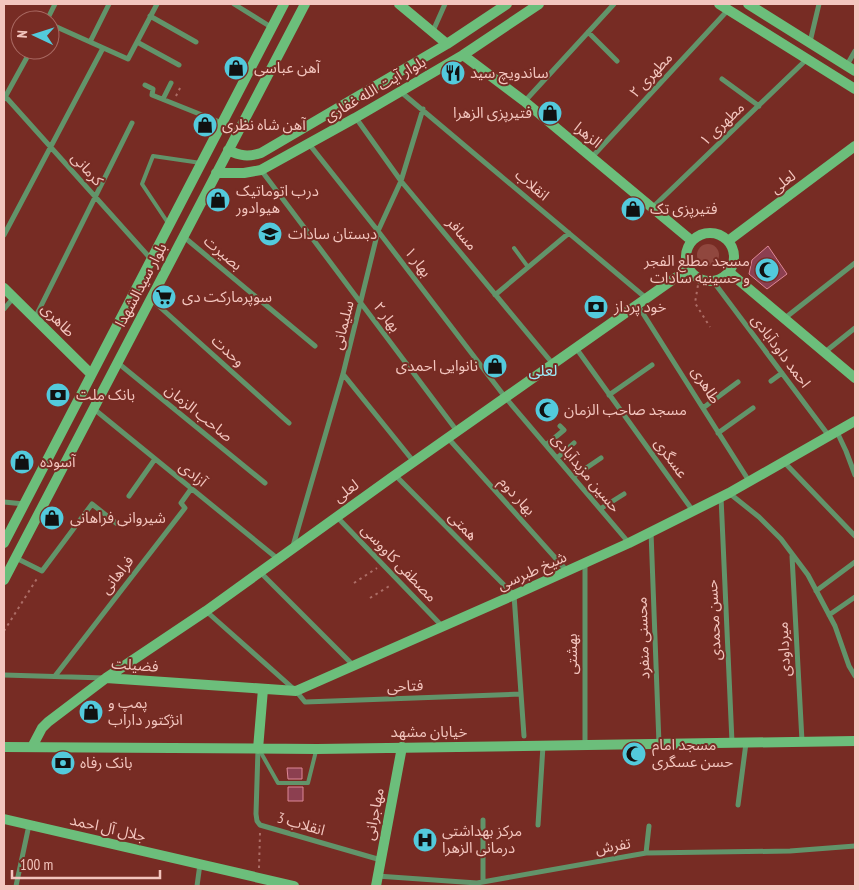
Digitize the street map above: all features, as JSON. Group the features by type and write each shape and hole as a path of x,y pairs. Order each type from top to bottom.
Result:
{"street":[{"path":"90,42 109,4"},
{"path":"60,28 128,59 157,4"},
{"path":"234,4 271,27"},
{"name":"بلوار سیدالشهدا","path":"4,543 284,4"},
{"name":"بلوار سیدالشهدا","path":"4,580 305,4"},
{"path":"399,4 447,44"},
{"path":"433,31 445,4"},
{"name":"بلوار آیت الله غفاری","path":"228,150 244,156 253,156 447,44 507,4"},
{"name":"بلوار آیت الله غفاری","path":"216,173 244,173 261,170 356,118 464,55 539,4"},
{"path":"524,101 614,4"},
{"path":"719,4 855,88"},
{"path":"748,4 851,68 855,51"},
{"path":"809,42 819,4"},
{"name":"مطهری ۲","path":"591,157 728,10"},
{"path":"150,16 196,42"},
{"path":"588,32 617,61"},
{"path":"137,42 179,65"},
{"path":"4,235 103,48"},
{"name":"الزهرا","path":"464,55 524,101 692,241"},
{"name":"مطهری ۱","path":"653,207 807,59"},
{"path":"4,97 24,60"},
{"path":"722,80 759,106"},
{"path":"163,99 171,83"},
{"path":"145,84 153,89 152,95 222,123"},
{"name":"انقلاب","path":"401,92 569,233 641,301"},
{"name":"کرمانی","path":"4,97 151,259"},
{"name":"سلیمانی","path":"292,549 343,374 378,231 401,181 423,109"},
{"name":"مسافر","path":"356,118 401,181 552,364"},
{"path":"35,319 132,123"},
{"path":"300,130 309,144"},
{"name":"بهار ۱","path":"309,144 505,397"},
{"name":"لعلی","path":"728,241 855,146"},
{"name":"بهار ۲","path":"261,170 457,431"},
{"path":"169,224 183,236"},
{"path":"495,295 569,233"},
{"path":"710,233 717,234 728,241 734,254 733,263 729,272 722,278 713,281 699,279 688,269 685,257 688,246 692,241 703,234 710,233"},
{"name":"بصیرت","path":"183,236 316,346"},
{"path":"785,318 855,263"},
{"name":"لعلی","path":"32,747 42,728 48,722 106,678 206,610 688,269"},
{"path":"729,272 855,378"},
{"name":"احمد داودآبادی","path":"713,281 782,373 846,451 855,475"},
{"name":"طاهری","path":"4,288 91,374"},
{"path":"4,309 14,298"},
{"name":"وحدت","path":"151,299 289,423"},
{"name":"طاهری","path":"641,301 703,408 749,481"},
{"path":"825,352 855,328"},
{"name":"عسگری","path":"575,348 693,511"},
{"name":"صاحب الزمان","path":"117,362 265,483"},
{"path":"609,395 652,365"},
{"path":"771,381 782,373"},
{"path":"343,374 414,462"},
{"path":"703,408 738,382"},
{"name":"حسین مزیدآبادی","path":"505,397 629,543"},
{"name":"آزادی","path":"93,408 278,559"},
{"path":"718,432 753,408"},
{"name":"شیخ طبرسی","path":"263,689 296,691 585,563 725,495 855,421"},
{"path":"546,445 564,430 560,426"},
{"name":"بهار دوم","path":"447,438 567,571"},
{"path":"557,458 574,443"},
{"path":"129,496 155,458"},
{"path":"573,477 601,458"},
{"path":"784,462 855,536"},
{"name":"همتی","path":"395,475 514,595"},
{"name":"فراهانی","path":"55,676 185,508 181,503 191,489"},
{"path":"600,509 624,494"},
{"path":"725,495 759,517 781,539 808,575 835,626 849,666 855,676"},
{"name":"حسن محمدی","path":"725,495 732,743"},
{"path":"4,502 24,504"},
{"path":"15,558 42,571 92,504 116,523"},
{"name":"مصطفی کاووسی","path":"337,516 443,627"},
{"name":"محسنی منفرد","path":"651,532 659,744"},
{"name":"میرداودی","path":"792,556 802,741"},
{"path":"816,591 855,562"},
{"name":"بهشتی","path":"585,563 585,745"},
{"path":"260,572 354,666"},
{"path":"514,595 524,736"},
{"path":"828,615 855,597"},
{"path":"206,610 296,691"},
{"name":"فضیلت","path":"4,675 106,678 263,689"},
{"path":"258,749 263,689"},
{"name":"فتاحی","path":"296,691 305,702 521,694"},
{"name":"خیابان مشهد","path":"4,747 317,749 402,746 543,746 855,741"},
{"path":"738,805 746,743"},
{"name":"مهاجرانی","path":"376,881 402,746"},
{"path":"538,825 543,746"},
{"name":"انقلاب 3","path":"258,749 256,814 260,825 380,860"},
{"name":"جلال آل احمد","path":"4,819 200,864 263,881 294,886"},
{"path":"479,884 483,820"},
{"path":"16,886 29,825"},
{"path":"646,853 649,826"},
{"name":"تفرش","path":"376,881 479,884 646,853 790,851 855,846"},
{"path":"197,886 200,864"}],"lane":[{"path":"169,224 142,184 153,156 201,163"},
{"path":"514,248 528,267"},
{"path":"258,749 278,783 308,783 317,749"}],"path":[{"path":"173,103 181,86"},
{"path":"699,279 695,303 710,327"},
{"path":"354,583 383,564"},
{"path":"4,631 42,571"},
{"path":"370,598 398,580"},
{"path":"260,825 263,881"}],"shaded area":[{"path":"708,244 716,247 719,255 716,263 708,266 700,263 697,255 700,247"}],"building":[{"name":"مسجد مطلع الفجر و حسینیه سادات","path":"768,246 787,274 767,289 749,274 752,260"},
{"path":"287,768 302,768 302,779 288,779"},
{"path":"288,787 303,787 303,801 288,801"}],"place":[{"name":"آهن عباسی","path":"236,68"},
{"name":"ساندویچ سید","path":"453,73"},
{"name":"فتیرپزی الزهرا","path":"550,113"},
{"name":"آهن شاه نظری","path":"205,125"},
{"name":"درب اتوماتیک هیوادور","path":"218,200"},
{"name":"فتیرپزی تک","path":"633,209"},
{"name":"دبستان سادات","path":"270,234"},
{"name":"مسجد مطلع الفجر و حسینیه سادات","path":"767,270"},
{"name":"سوپرمارکت دی","path":"164,297"},
{"name":"خود پرداز","path":"596,307"},
{"name":"نانوایی احمدی","path":"495,366"},
{"name":"بانک ملت","path":"58,395"},
{"name":"مسجد صاحب الزمان","path":"547,410"},
{"name":"آسوده","path":"22,462"},
{"name":"شیروانی فراهانی","path":"52,518"},
{"name":"پمپ و انژکتور داراب","path":"91,712"},
{"name":"مسجد امام حسن عسگری","path":"634,754"},
{"name":"بانک رفاه","path":"63,763"},
{"name":"مرکز بهداشتی درمانی الزهرا","path":"425,840"}],"district":[{"name":"لعلی","path":"543,370"}]}
